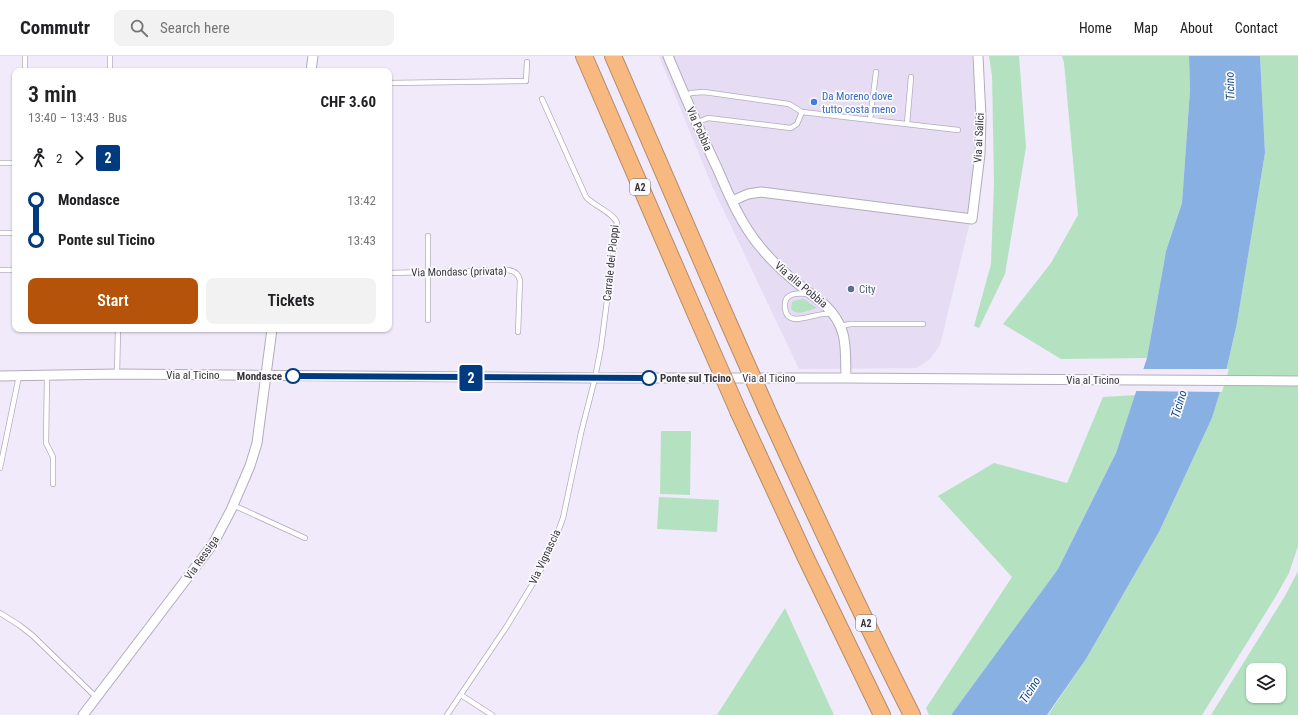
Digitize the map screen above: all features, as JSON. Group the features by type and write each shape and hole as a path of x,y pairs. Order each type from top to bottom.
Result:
{"highway":[{"name":"A2","path":"584,56 739,413 805,556 882,715"},
{"name":"A2","path":"613,56 767,410 861,613 912,715"}],"street":[{"path":"311,68 313,56"},
{"name":"Via Pobbia","path":"668,56 696,123 732,201"},
{"name":"Via ai Salici","path":"732,201 748,194 761,192 972,219 980,154 981,117 978,56"},
{"name":"Via alla Pobbia","path":"732,201 751,234 765,253 785,274 825,305 839,322"},
{"path":"839,322 845,343 846,378"},
{"name":"Via Ressiga","path":"83,715 213,544 233,506 254,454 272,332"},
{"name":"Via al Ticino","path":"0,376 117,374 1298,381"}],"lane":[{"path":"25,56 25,68"},
{"path":"110,56 110,68"},
{"path":"392,83 526,81 527,62"},
{"path":"870,120 876,72"},
{"path":"907,124 911,77"},
{"path":"685,96 691,93 704,92 789,104 802,112 958,130"},
{"name":"Carrale dei Pioppi","path":"542,99 586,196 597,207 615,217 617,223 601,347 595,378"},
{"path":"696,123 708,118 791,128 797,124 802,112"},
{"path":"0,163 12,163"},
{"path":"0,233 12,233"},
{"path":"428,236 428,320"},
{"path":"0,270 12,270"},
{"name":"Via Mondasc (privata)","path":"392,273 508,270 516,273 520,277 518,332"},
{"path":"811,294 797,293 789,296 785,304 785,308 789,316 797,320 829,313 839,322 850,324 923,324"},
{"path":"117,374 118,332"},
{"path":"0,468 19,376"},
{"path":"47,376 46,443 53,457 52,484"},
{"name":"Via Vignascia","path":"447,715 526,595 538,575 554,540 563,518 581,433 595,378"},
{"path":"233,506 306,538"},
{"path":"0,613 19,625 32,636 97,698"},
{"path":"461,695 492,715"}],"shaded area":[{"path":"659,56 972,56 977,105 969,226 940,345 930,359 917,368 799,369 712,186"}],"green space":[{"path":"989,56 1019,56 1026,147 1005,274 979,328 974,326 991,264 994,182 992,76"},
{"path":"1062,56 1189,56 1190,90 1182,203 1166,251 1147,358 1061,359 1003,324 1051,263 1078,215 1064,63"},
{"path":"1260,56 1298,56 1298,546 1289,573 1276,596 1202,715 1048,715 1086,659 1159,532 1212,418 1225,376 1237,323 1265,153"},
{"path":"804,299 817,308 800,313 791,309 792,302"},
{"path":"1136,395 1116,453 1058,569 951,715 929,715 926,708 1012,577 938,496 994,463 1067,483 1103,397"},
{"path":"661,431 691,431 690,495 660,494"},
{"path":"659,497 719,500 717,532 657,529"},
{"path":"1298,571 1298,715 1211,715 1285,596"},
{"path":"785,608 834,715 717,715"}],"water":[{"name":"Ticino","path":"1189,56 1260,56 1265,153 1237,323 1225,376 1212,418 1159,532 1086,659 1047,715 951,715 1058,569 1116,453 1147,358 1166,251 1182,203 1190,90"}],"pier":[{"path":"1141,369 1229,369 1222,392 1135,391"}],"bus line":[{"name":"2","path":"293,376 649,378"}],"place":[{"name":"Da Moreno dove tutto costa meno","path":"814,102"},
{"name":"City","path":"851,289"},
{"name":"Mondasce","path":"293,376"},
{"name":"Ponte sul Ticino","path":"649,378"}]}
